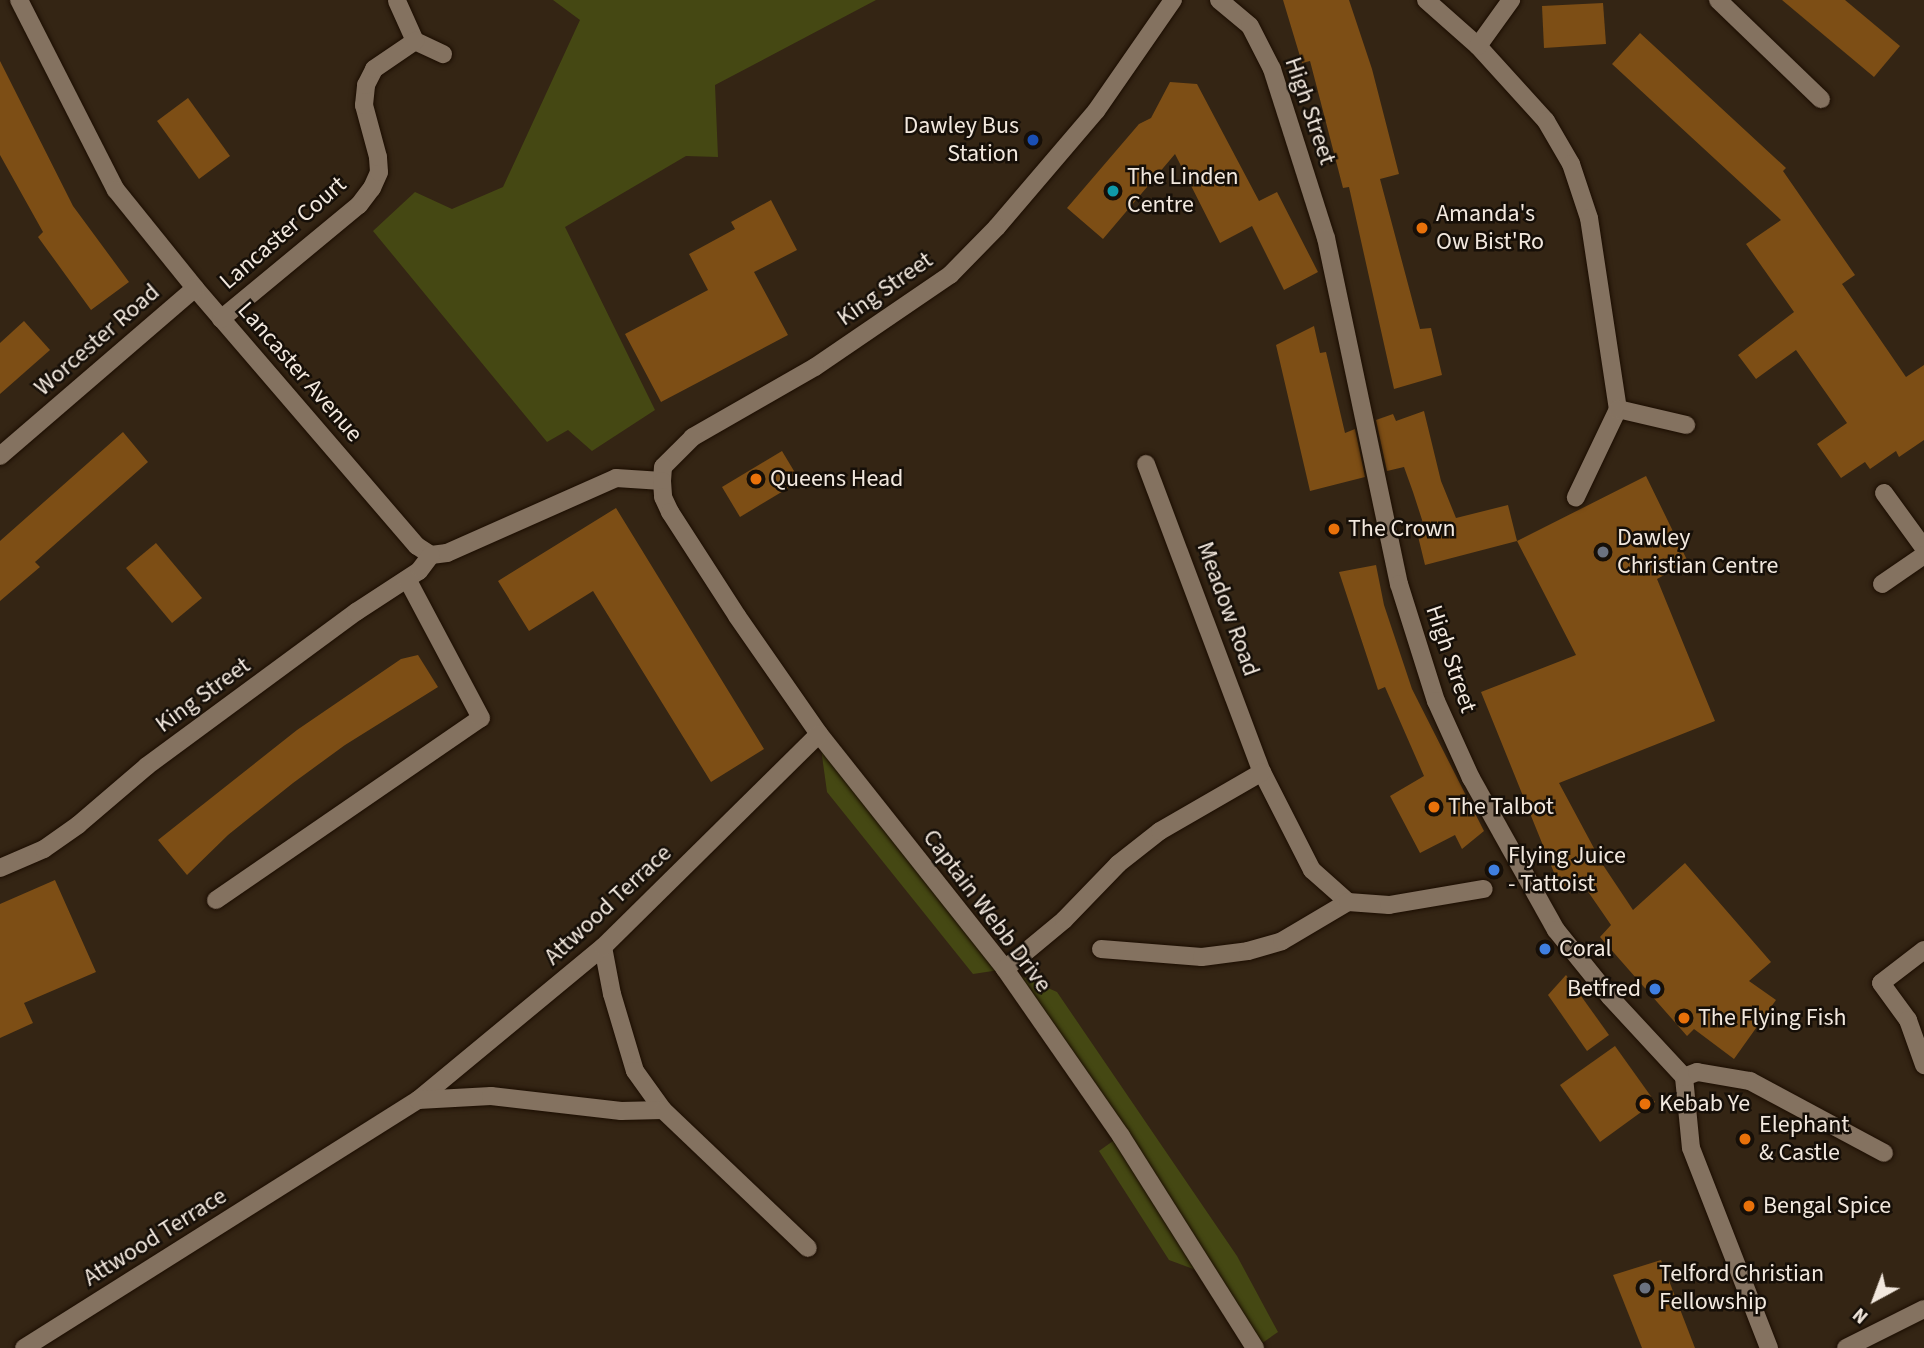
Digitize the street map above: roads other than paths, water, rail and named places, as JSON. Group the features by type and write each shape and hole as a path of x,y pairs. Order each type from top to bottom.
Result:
{"street":[{"name":"Lancaster Avenue","path":"19,0 116,190 195,288 417,546 431,555"},
{"name":"King Street","path":"662,481 663,467 693,437 815,367 950,275 997,227 1096,111 1173,0"},
{"name":"High Street","path":"1219,0 1250,26 1272,69 1326,238 1399,584 1436,701 1471,778 1556,930 1610,997 1684,1077"},
{"path":"1426,0 1478,46 1546,121 1571,164 1589,218 1618,410 1576,497"},
{"path":"1478,46 1511,0"},
{"path":"1718,0 1821,100"},
{"path":"397,1 415,41 443,54"},
{"name":"Lancaster Court","path":"221,318 359,205 373,188 379,172 378,157 364,105 366,85 374,69 415,41"},
{"name":"Worcester Road","path":"0,456 195,288"},
{"path":"1618,410 1686,425"},
{"name":"Meadow Road","path":"1146,464 1262,772 1312,870 1348,902"},
{"path":"431,555 447,553 474,542 616,478 662,481"},
{"name":"Captain Webb Drive","path":"662,481 663,497 670,512 737,616 819,734 1006,969 1121,1136 1255,1348"},
{"path":"1884,493 1924,548"},
{"name":"King Street","path":"0,868 44,849 158,758 356,612 419,571 431,555"},
{"path":"1882,584 1924,555"},
{"path":"216,900 481,718 407,579"},
{"name":"Attwood Terrace","path":"24,1348 418,1100 603,947 819,734"},
{"path":"1006,969 1064,920 1118,864 1160,831 1262,772"},
{"path":"1101,950 1202,957 1248,951 1282,941 1348,902 1389,905 1484,889"},
{"path":"603,947 612,994 635,1070 663,1110 808,1248"},
{"path":"1924,950 1881,983 1908,1020 1924,1065"},
{"path":"1769,1348 1691,1148 1684,1077 1697,1072 1750,1082 1884,1153"},
{"name":"Attwood Terrace","path":"418,1100 491,1096 621,1111 663,1110"},
{"path":"1846,1348 1924,1309"}],"place":[{"name":"Dawley Bus Station","path":"1033,140"},
{"name":"The Linden Centre","path":"1113,191"},
{"name":"Amanda's Ow Bist'Ro","path":"1422,228"},
{"name":"Queens Head","path":"756,479"},
{"name":"The Crown","path":"1334,529"},
{"name":"Dawley Christian Centre","path":"1603,552"},
{"name":"The Talbot","path":"1434,807"},
{"name":"Flying Juice - Tattoist","path":"1494,870"},
{"name":"Coral","path":"1545,949"},
{"name":"Betfred","path":"1655,989"},
{"name":"The Flying Fish","path":"1684,1018"},
{"name":"Kebab Ye","path":"1645,1104"},
{"name":"Elephant & Castle","path":"1745,1139"},
{"name":"Bengal Spice","path":"1749,1206"},
{"name":"Telford Christian Fellowship","path":"1645,1288"}]}
